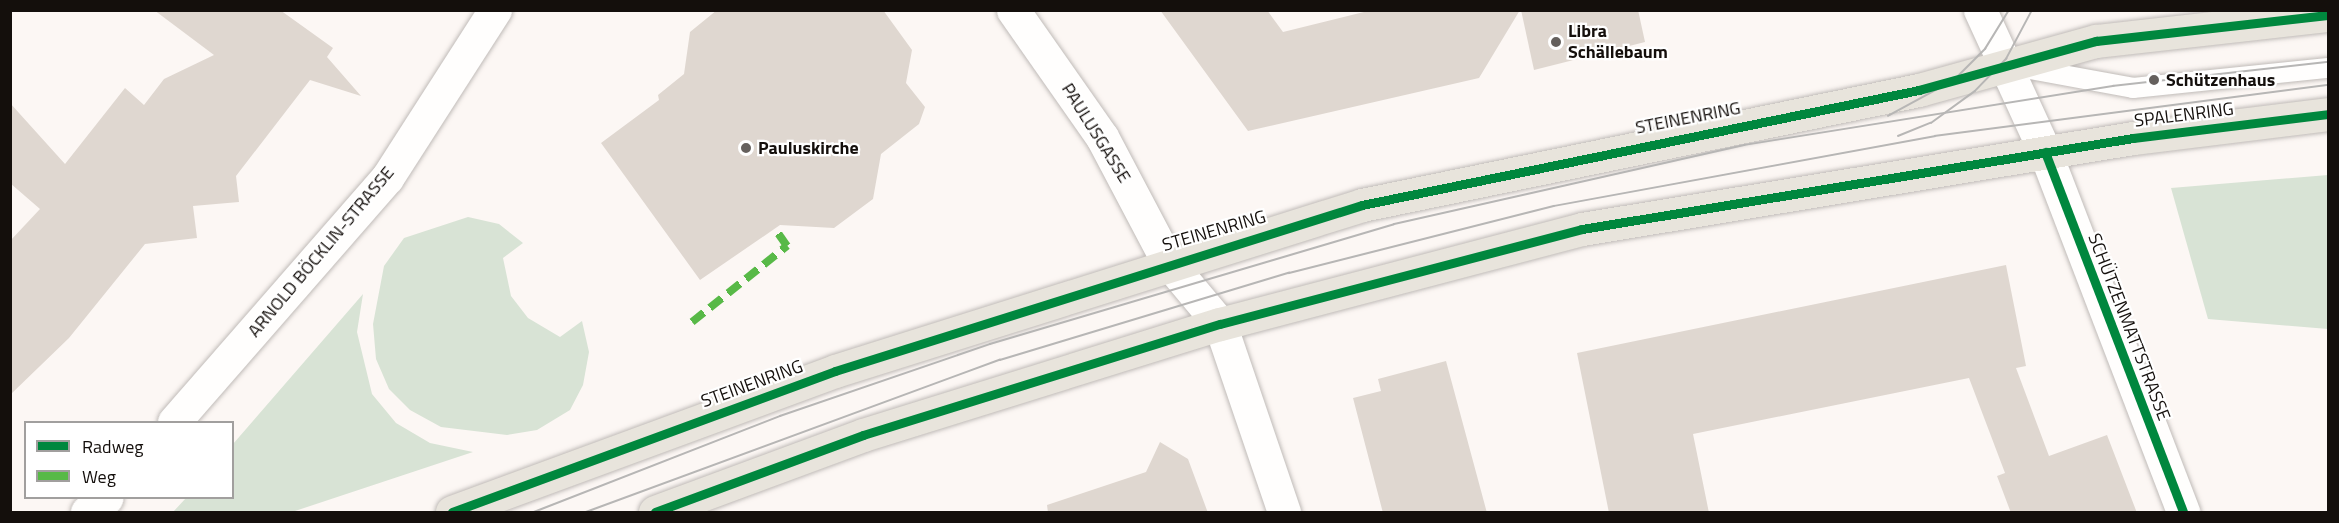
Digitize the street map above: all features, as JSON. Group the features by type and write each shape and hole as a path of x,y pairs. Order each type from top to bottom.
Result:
{"main road":[{"path":"2010,65 2096,41 2328,15"},
{"name":"STEINENRING","path":"452,513 835,371 1168,262 1362,205 1919,90 2010,65"},
{"name":"SPALENRING","path":"2045,152 2328,114"},
{"path":"655,513 863,435 1220,324 1582,229 2045,152"}],"street":[{"name":"ARNOLD BÖCKLIN-STRASSE","path":"176,421 387,178 495,10"},
{"name":"PAULUSGASSE","path":"1013,10 1102,137 1168,262 1220,324"},
{"name":"SCHÜTZENMATTSTRASSE","path":"1980,10 2010,65 2033,121 2183,513"},
{"path":"1220,324 1284,513"},
{"path":"87,513 105,499"},
{"path":"105,513 111,499"}],"lane":[{"path":"2010,65 2133,88 2328,68"}],"green space":[{"path":"2328,175 2328,329 2208,319 2171,188"},
{"path":"468,217 499,224 523,243 503,258 511,296 528,318 560,337 582,321 589,352 583,385 570,410 537,430 507,435 441,427 410,410 389,389 376,359 373,324 384,266 404,238"},
{"path":"363,294 357,332 372,394 396,423 430,443 473,452 292,512 173,512 185,499 234,499 234,443"}],"building":[{"path":"154,10 280,10 333,48 327,57 361,96 310,80 236,176 239,202 193,206 197,238 145,244 69,338 10,395 10,241 40,209 10,183 10,103 65,164 125,88 144,105 164,79 214,55"},
{"name":"Pauluskirche","path":"717,10 883,10 912,50 906,83 925,107 919,124 881,154 873,199 834,228 780,225 700,280 601,143 659,100 658,95 684,74 690,32"},
{"path":"1160,10 1267,10 1283,32 1372,10 1520,10 1479,78 1248,131"},
{"path":"1521,10 1638,10 1645,42 1534,70"},
{"path":"2006,265 2026,366 2016,368 2049,456 2107,435 2137,513 2011,513 1997,476 2005,473 1969,378 1693,434 1709,513 1609,513 1577,353"},
{"path":"1446,361 1487,513 1383,513 1353,398 1381,391 1378,379"},
{"path":"1160,442 1188,459 1208,513 1048,513 1047,505 1146,472"}],"tram line":[{"path":"1888,116 1954,80 1985,49 2009,10"},
{"path":"1898,136 1931,123 1975,91 2006,59 2032,10"},
{"path":"534,512 780,416 990,344 1394,224 1744,145 2113,86 2328,62"},
{"path":"586,512 1000,360 1289,273 1554,206 1935,136 2328,85"}],"marked path":[{"path":"692,322 787,246 775,229"}],"cycle path":[{"path":"452,512 835,371 1362,205 1919,90 2096,41 2328,15"},
{"path":"655,512 863,435 1220,324 1582,229 2133,138 2328,114"},
{"path":"2045,152 2183,512"}],"place":[{"name":"Libra Schällebaum","path":"1556,42"},
{"name":"Schützenhaus","path":"2154,80"},
{"name":"Pauluskirche","path":"746,148"}]}
